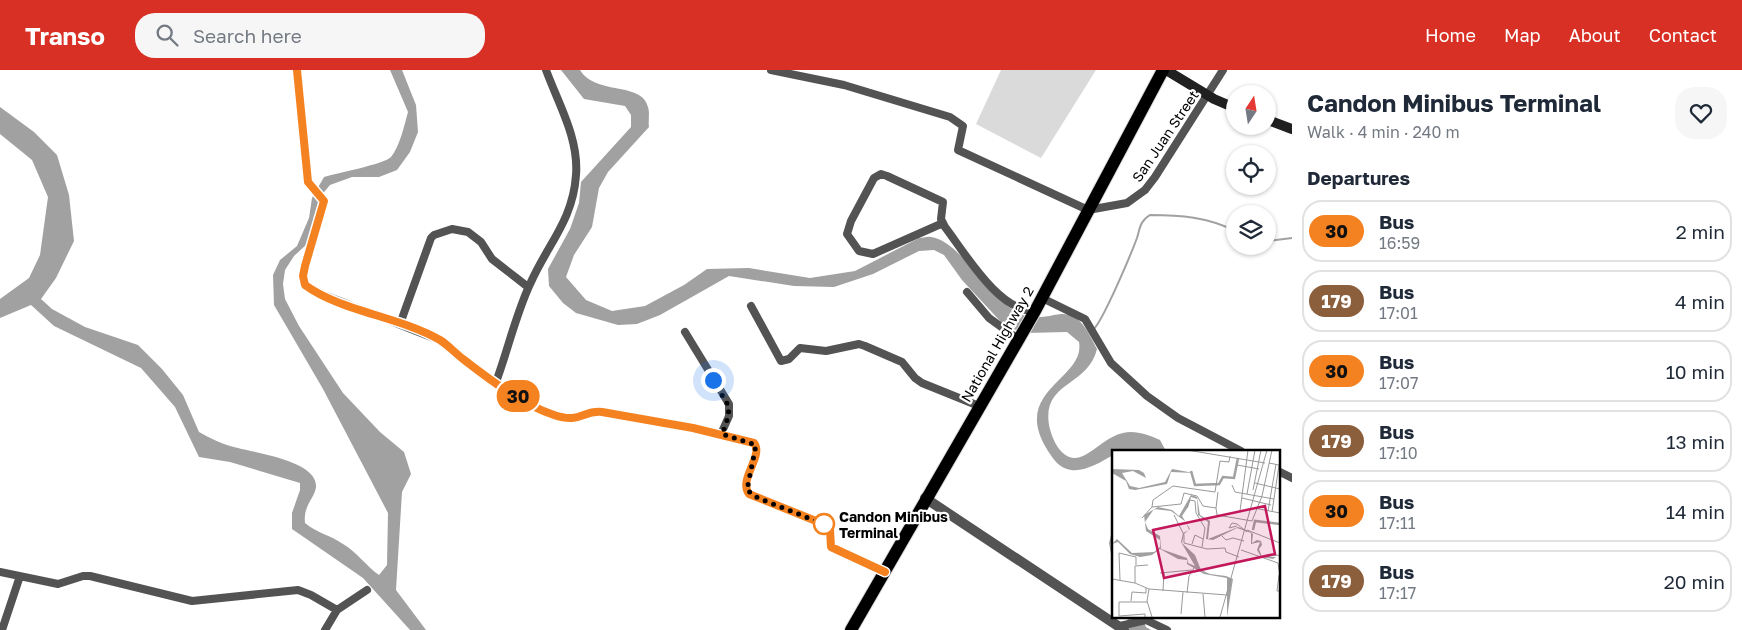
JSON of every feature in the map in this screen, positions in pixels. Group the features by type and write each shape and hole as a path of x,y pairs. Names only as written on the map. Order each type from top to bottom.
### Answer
{"main road":[{"name":"National Highway 2","path":"851,630 925,498 1034,313 1165,70"},
{"path":"1165,70 1226,104"},
{"path":"1276,123 1292,129"}],"street":[{"path":"297,70 307,174 313,189 324,201 324,207 305,266 303,276 305,285 324,295 440,340 496,382 542,411 563,418 578,418 595,411 602,412 722,434 756,445 747,483 749,494 826,525 830,529 831,547 885,572"},
{"path":"496,382 528,288 559,233 572,199 576,174 574,146 570,129 546,70"},
{"path":"772,70 844,85 950,117 963,126 958,150 1088,210"},
{"name":"San Juan Street","path":"1088,210 1127,203 1144,190 1159,171 1223,70"},
{"path":"942,223 872,254 859,251 847,234 851,221 874,178 881,174 943,202 942,223 1001,297 1019,309 1034,313"},
{"path":"400,324 431,238 445,231 460,229 476,237 492,260 528,288"},
{"path":"967,292 988,318 1019,337"},
{"path":"1042,298 1077,314 1090,325 1103,351 1111,362 1147,396 1178,418 1239,450"},
{"path":"751,306 781,361 789,359 800,348 826,351 859,344 902,362 915,378 922,383 979,406"},
{"path":"685,332 729,404 729,416 722,434"},
{"path":"1280,472 1292,478"},
{"path":"925,498 1123,628 1146,620 1167,630"},
{"path":"0,572 58,584 83,576 90,576 192,601 298,590 337,610"},
{"path":"2,630 20,576"},
{"path":"325,630 337,610 367,590"}],"shaded area":[{"path":"390,70 402,70 416,105 418,132 410,152 397,170 379,177 352,177 330,185 320,197 320,211 307,244 294,256 285,270 283,284 285,299 299,326 343,393 380,432 404,452 411,474 402,492 396,590 426,630 410,630 363,578 292,529 292,513 300,490 300,483 230,462 199,457 175,407 141,368 54,326 31,305 0,318 0,299 29,278 40,255 48,197 32,160 0,134 0,107 34,132 57,155 69,195 74,241 56,278 41,299 52,309 85,327 138,345 162,369 183,395 199,432 233,447 284,460 307,471 314,478 316,487 307,507 305,523 348,547 379,575 387,565 388,513 323,389 274,305 273,275 280,260 297,246 309,218 312,198 324,177 380,163 391,157 397,147 408,112"},
{"path":"561,70 580,70 587,78 597,83 637,94 644,99 649,112 649,127 608,172 599,188 592,227 574,255 566,277 586,300 612,311 645,306 684,285 707,269 749,268 810,278 855,271 919,238 931,237 953,248 1008,307 1019,314 1037,317 1068,315 1074,317 1084,326 1097,349 1085,371 1052,400 1049,411 1049,425 1053,437 1064,454 1076,458 1083,456 1112,437 1128,432 1151,436 1160,440 1165,450 1112,450 1112,456 1087,468 1076,470 1067,469 1057,463 1048,451 1038,430 1037,414 1043,400 1072,366 1078,355 1079,342 1067,332 1026,333 1010,328 1001,322 962,280 944,255 934,250 919,251 873,274 834,287 794,286 729,276 660,315 637,324 618,325 576,313 563,303 549,286 548,269 570,229 579,203 581,182 631,127 631,115 625,106 584,99"},
{"path":"1001,70 1096,70 1041,158 976,124"},
{"path":"1112,531 1112,560 1109,543"},
{"path":"1127,618 1143,618 1146,627 1151,630 1129,630"}],"waterway":[{"path":"1093,330 1110,301 1141,225 1147,217 1150,215 1194,218 1226,226"},
{"path":"1276,240 1292,238"}],"bus line":[{"name":"30","path":"297,70 308,182 324,201 322,216 316,228 305,266 303,276 305,285 324,295 433,336 483,374 542,411 572,419 595,411 602,412 715,432 754,443 756,451 747,483 749,494 826,525 830,529 829,545 831,547 885,572"}],"place":[{"name":"Candon Minibus Terminal","path":"824,524"}],"route":[{"path":"713,380 729,404 729,416 722,434 756,445 747,483 749,494 826,525 824,524"}]}
